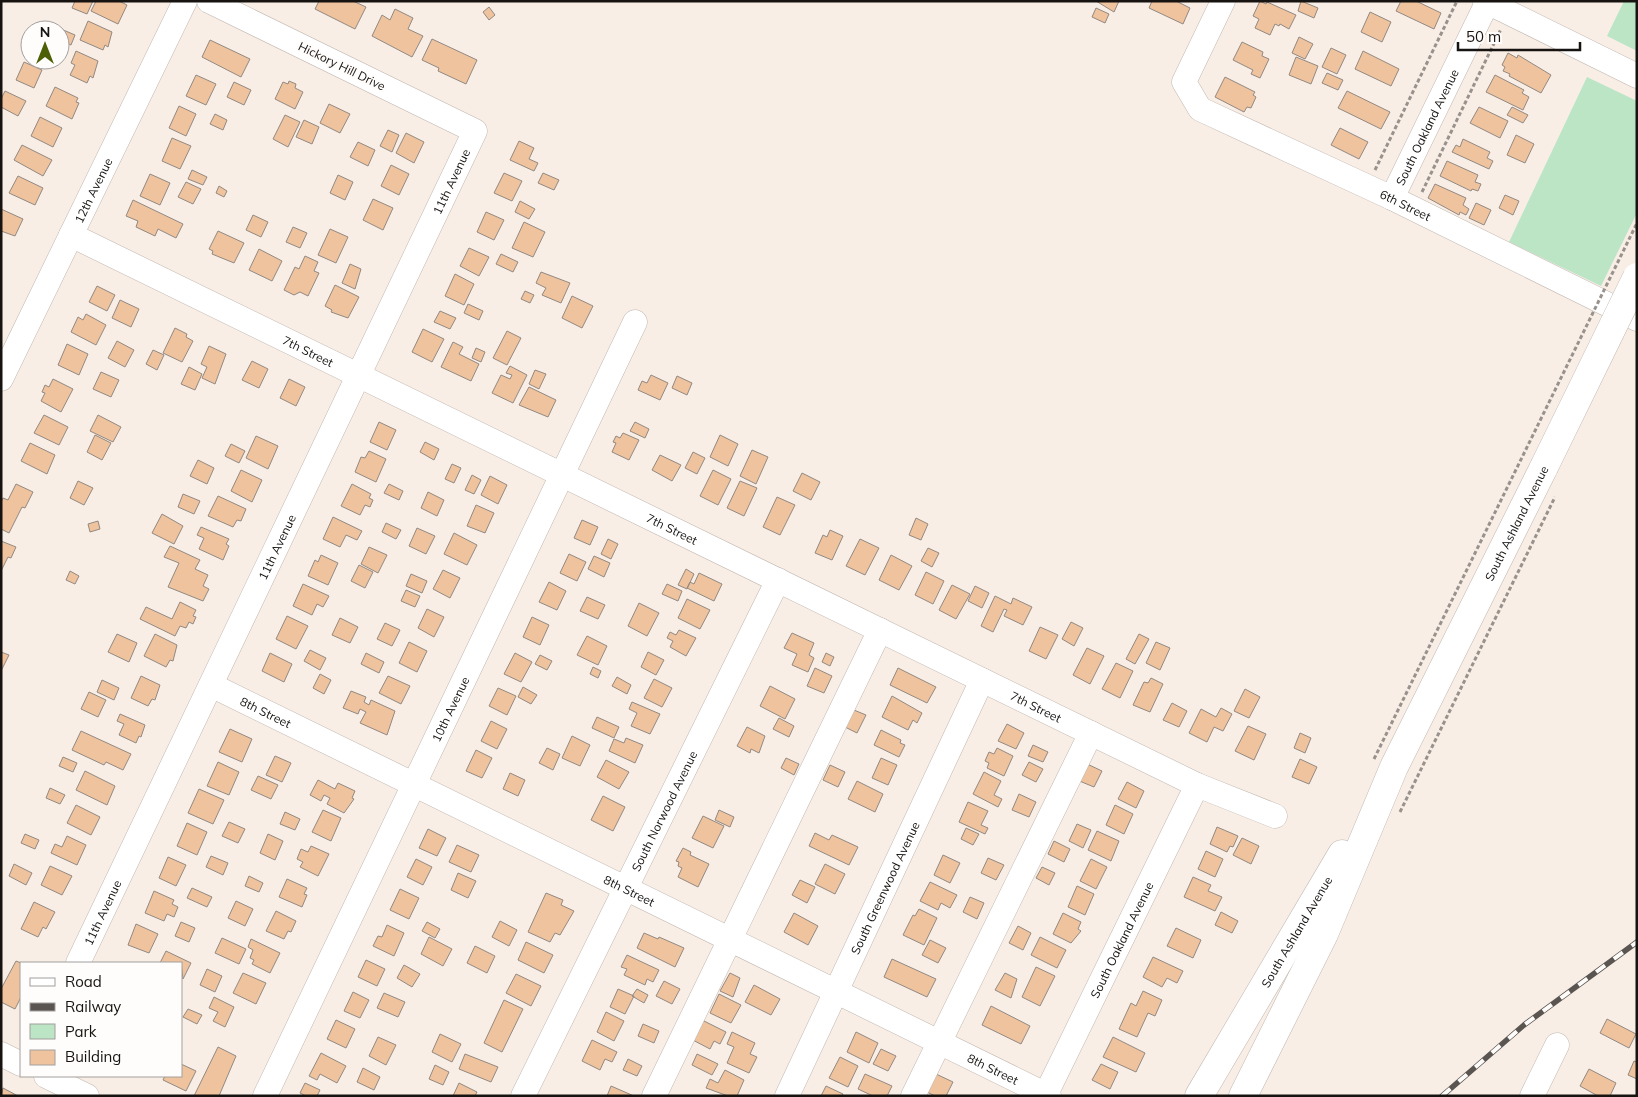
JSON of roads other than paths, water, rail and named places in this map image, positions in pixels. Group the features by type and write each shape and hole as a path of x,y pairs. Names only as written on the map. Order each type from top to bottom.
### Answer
{"main road":[{"name":"South Ashland Avenue","path":"1243,1096 1324,934 1395,768 1637,278"},
{"name":"South Ashland Avenue","path":"1198,1096 1395,768"}],"street":[{"name":"12th Avenue","path":"1,379 185,1"},
{"name":"Hickory Hill Drive","path":"209,1 476,130"},
{"name":"6th Street","path":"1223,1 1184,82 1200,109 1392,198 1637,319"},
{"path":"1487,2 1637,76"},
{"name":"South Oakland Avenue","path":"1392,198 1487,2"},
{"name":"11th Avenue","path":"78,962 476,130"},
{"name":"7th Street","path":"71,235 1197,785 1276,816"},
{"name":"10th Avenue","path":"264,1096 634,322"},
{"name":"South Norwood Avenue","path":"523,1096 624,888 778,580"},
{"path":"654,1096 880,630"},
{"name":"South Greenwood Avenue","path":"787,1096 834,991 982,680"},
{"name":"8th Street","path":"211,685 1047,1095"},
{"path":"913,1096 1091,733"},
{"name":"South Oakland Avenue","path":"1047,1095 1197,785"},
{"path":"1532,1096 1557,1045"},
{"path":"1,1054 20,1064"},
{"path":"58,1086 87,1096"}],"railway":[{"path":"1442,1096 1524,1025 1637,942"}]}
